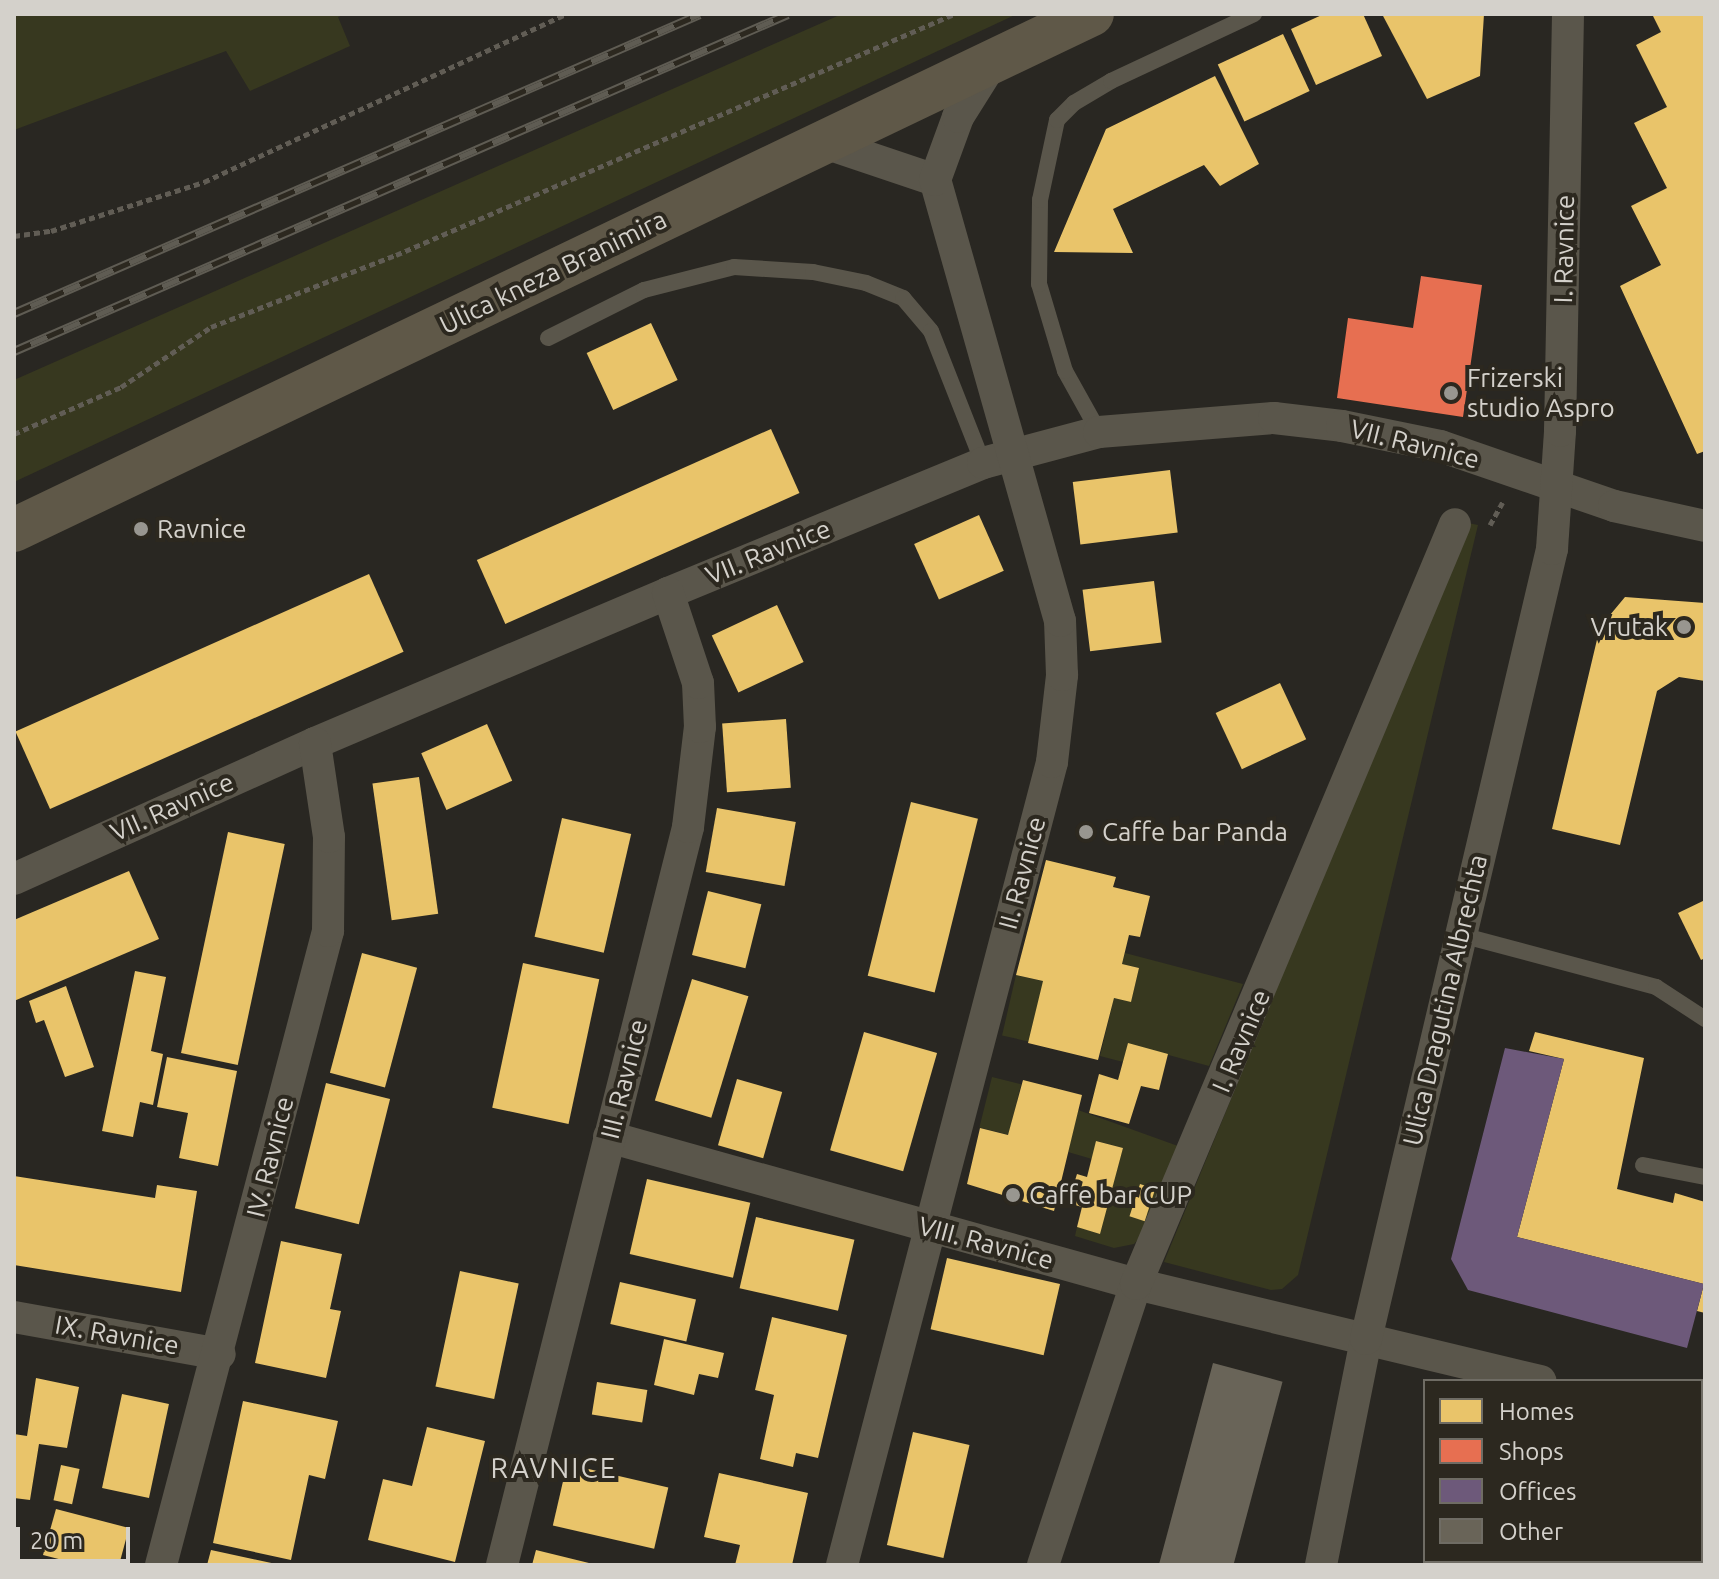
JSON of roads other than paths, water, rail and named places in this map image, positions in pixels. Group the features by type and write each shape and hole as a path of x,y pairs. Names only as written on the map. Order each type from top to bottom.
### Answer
{"main road":[{"name":"Ulica kneza Branimira","path":"14,530 1092,14"}],"street":[{"name":"I. Ravnice","path":"1559,485 1568,14"},
{"path":"825,143 935,180 958,117 993,62"},
{"name":"II. Ravnice","path":"842,1565 1052,762 1061,689 1060,621 998,458 935,180"},
{"name":"VII. Ravnice","path":"14,879 315,743 668,593 998,458 1099,432 1274,418 1342,426 1440,446 1614,506 1705,526"},
{"name":"Ulica Dragutina Albrechta","path":"1321,1565 1366,1339 1552,549 1559,485"},
{"name":"I. Ravnice","path":"1043,1565 1136,1284 1455,524"},
{"name":"III. Ravnice","path":"502,1565 688,827 700,727 698,683 668,593"},
{"name":"IV. Ravnice","path":"161,1565 220,1354 328,931 329,837 315,743"},
{"name":"VIII. Ravnice","path":"609,1137 1136,1284 1366,1339"},
{"name":"IX. Ravnice","path":"14,1317 220,1354"},
{"path":"1366,1339 1533,1379"}],"lane":[{"path":"1099,432 1065,371 1039,284 1040,200 1057,120 1074,103 1111,81 1254,14"},
{"path":"548,338 644,290 734,267 813,272 866,283 903,298 931,331 998,458"},
{"path":"1461,935 1656,987 1705,1019"},
{"path":"1643,1165 1705,1177"}],"railway":[{"path":"14,313 700,14"},
{"path":"14,351 788,14"}],"place":[{"name":"Frizerski studio Aspro","path":"1451,393"},
{"name":"Ravnice","path":"141,529"},
{"name":"Vrutak","path":"1684,627"},
{"name":"Caffe bar Panda","path":"1086,832"},
{"name":"Caffe bar CUP","path":"1013,1195"}],"district":[{"name":"RAVNICE","path":"554,1468"}]}
